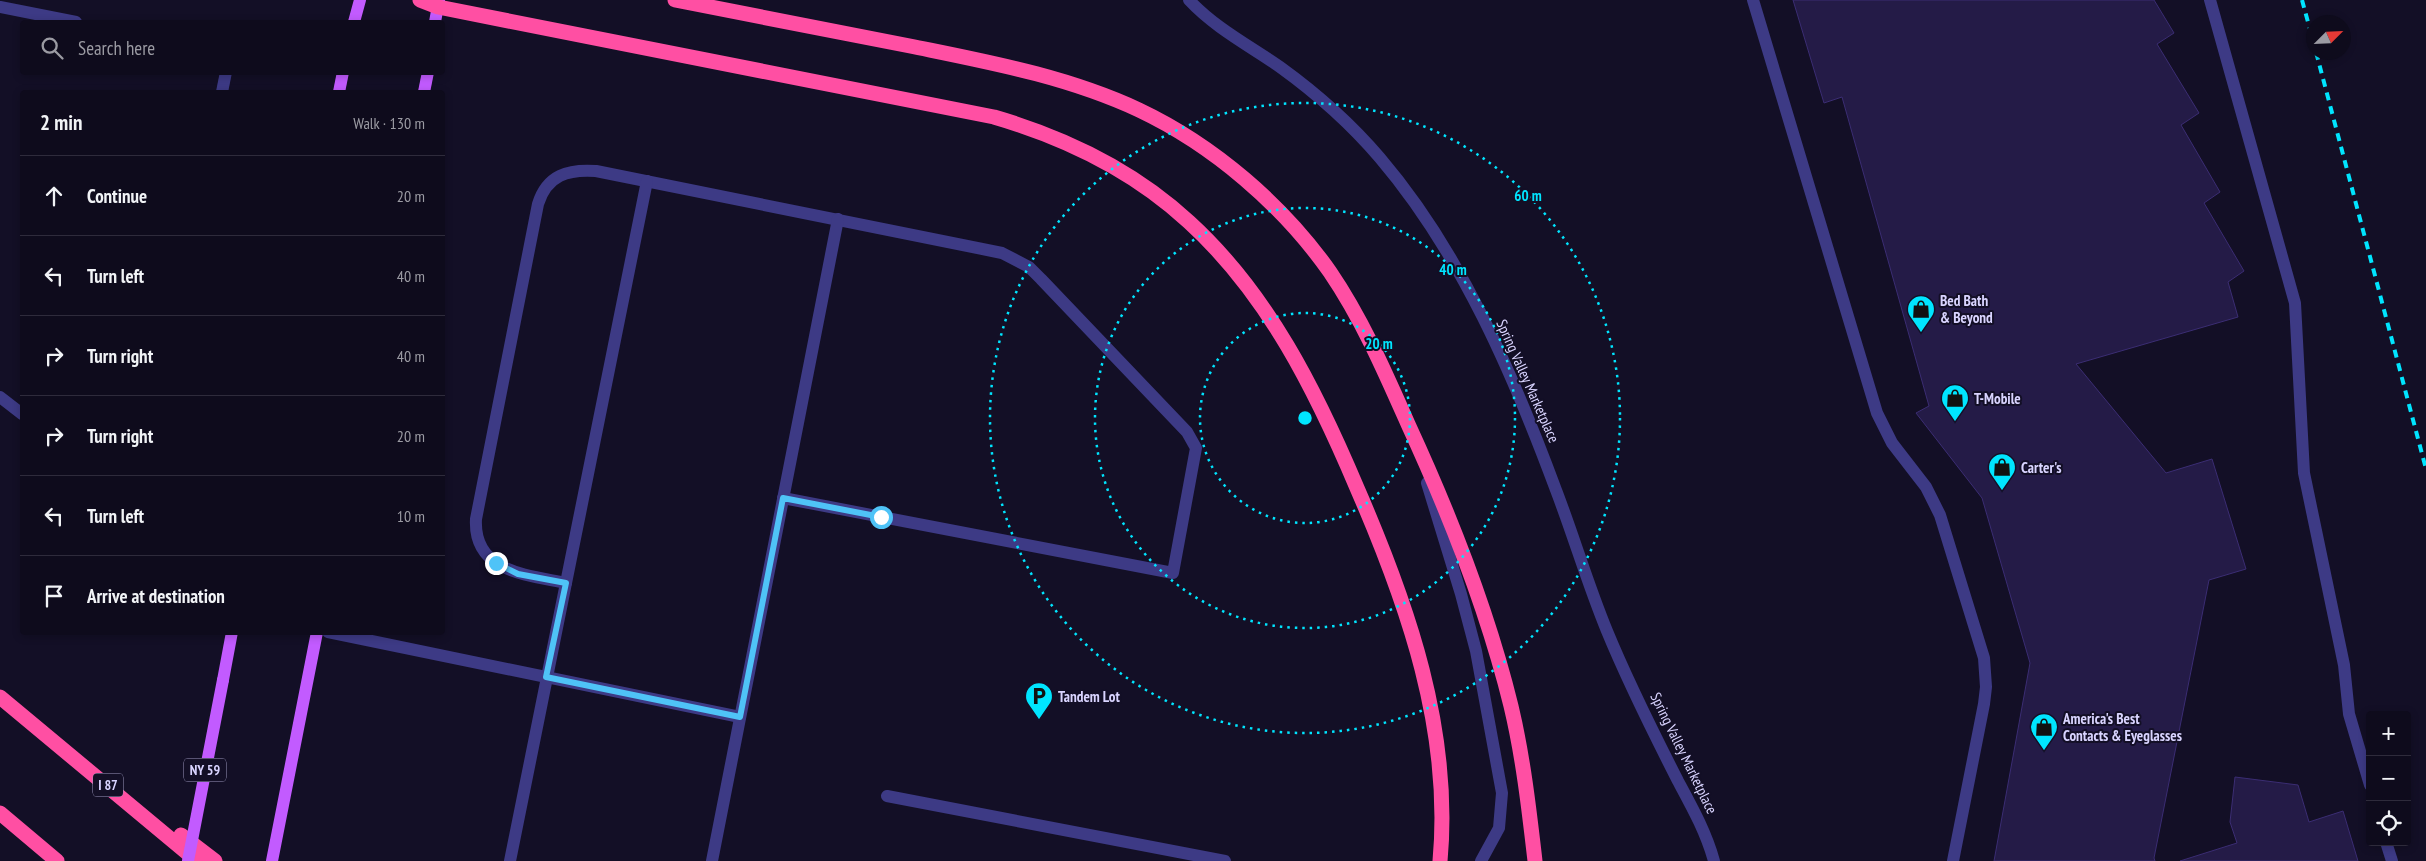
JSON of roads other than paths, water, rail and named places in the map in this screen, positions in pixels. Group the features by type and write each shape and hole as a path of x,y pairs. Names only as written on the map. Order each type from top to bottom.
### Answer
{"highway":[{"path":"420,0 994,117 1028,127 1087,152 1142,185 1183,217 1233,268 1291,351 1330,427 1375,531 1412,636 1430,701 1442,792 1440,861"},
{"path":"675,0 1020,69 1082,86 1141,111 1198,144 1247,182 1293,227 1329,271 1357,318 1402,411 1454,529 1496,652 1514,719 1535,861"},
{"name":"I 87","path":"0,697 197,861"},
{"path":"17,711 215,861"},
{"path":"0,813 57,861"}],"main road":[{"path":"355,20 360,0"},
{"path":"436,20 438,3"},
{"path":"339,90 342,75"},
{"path":"424,90 427,75"},
{"name":"NY 59","path":"188,861 231,635"},
{"path":"272,861 316,635"}],"lane":[{"name":"Spring Valley Marketplace","path":"1189,0 1214,23 1284,70 1351,127 1396,178 1441,241 1499,352 1520,398 1556,490 1607,631 1649,722 1695,811 1714,861"},
{"path":"1752,0 1877,413 1892,442 1926,487 1940,515 1984,658 1986,688 1984,704 1953,861"},
{"path":"2210,0 2295,303 2304,473 2344,665 2349,714 2366,771"},
{"path":"0,7 66,20"},
{"path":"222,90 225,75"},
{"path":"566,583 507,570 487,554 475,532 538,204 542,192 552,181 565,173 580,170 596,171 985,248 1002,253 1029,267 1187,432 1196,448 1173,573 783,498"},
{"path":"510,861 648,181"},
{"path":"712,861 838,219"},
{"path":"0,397 20,412"},
{"path":"1402,411 1442,528 1462,594 1491,724 1502,793 1502,810 1499,828 1481,861"},
{"path":"343,635 740,717"},
{"path":"887,796 1225,861"},
{"path":"2387,846 2392,861"}],"railway":[{"path":"2302,0 2306,15"},
{"path":"2318,60 2426,469"}],"place":[{"name":"Bed Bath & Beyond","path":"1921,333"},
{"name":"T-Mobile","path":"1955,422"},
{"name":"Carter's","path":"2002,491"},
{"name":"Tandem Lot","path":"1039,720"},
{"name":"America's Best Contacts & Eyeglasses","path":"2044,751"}]}
